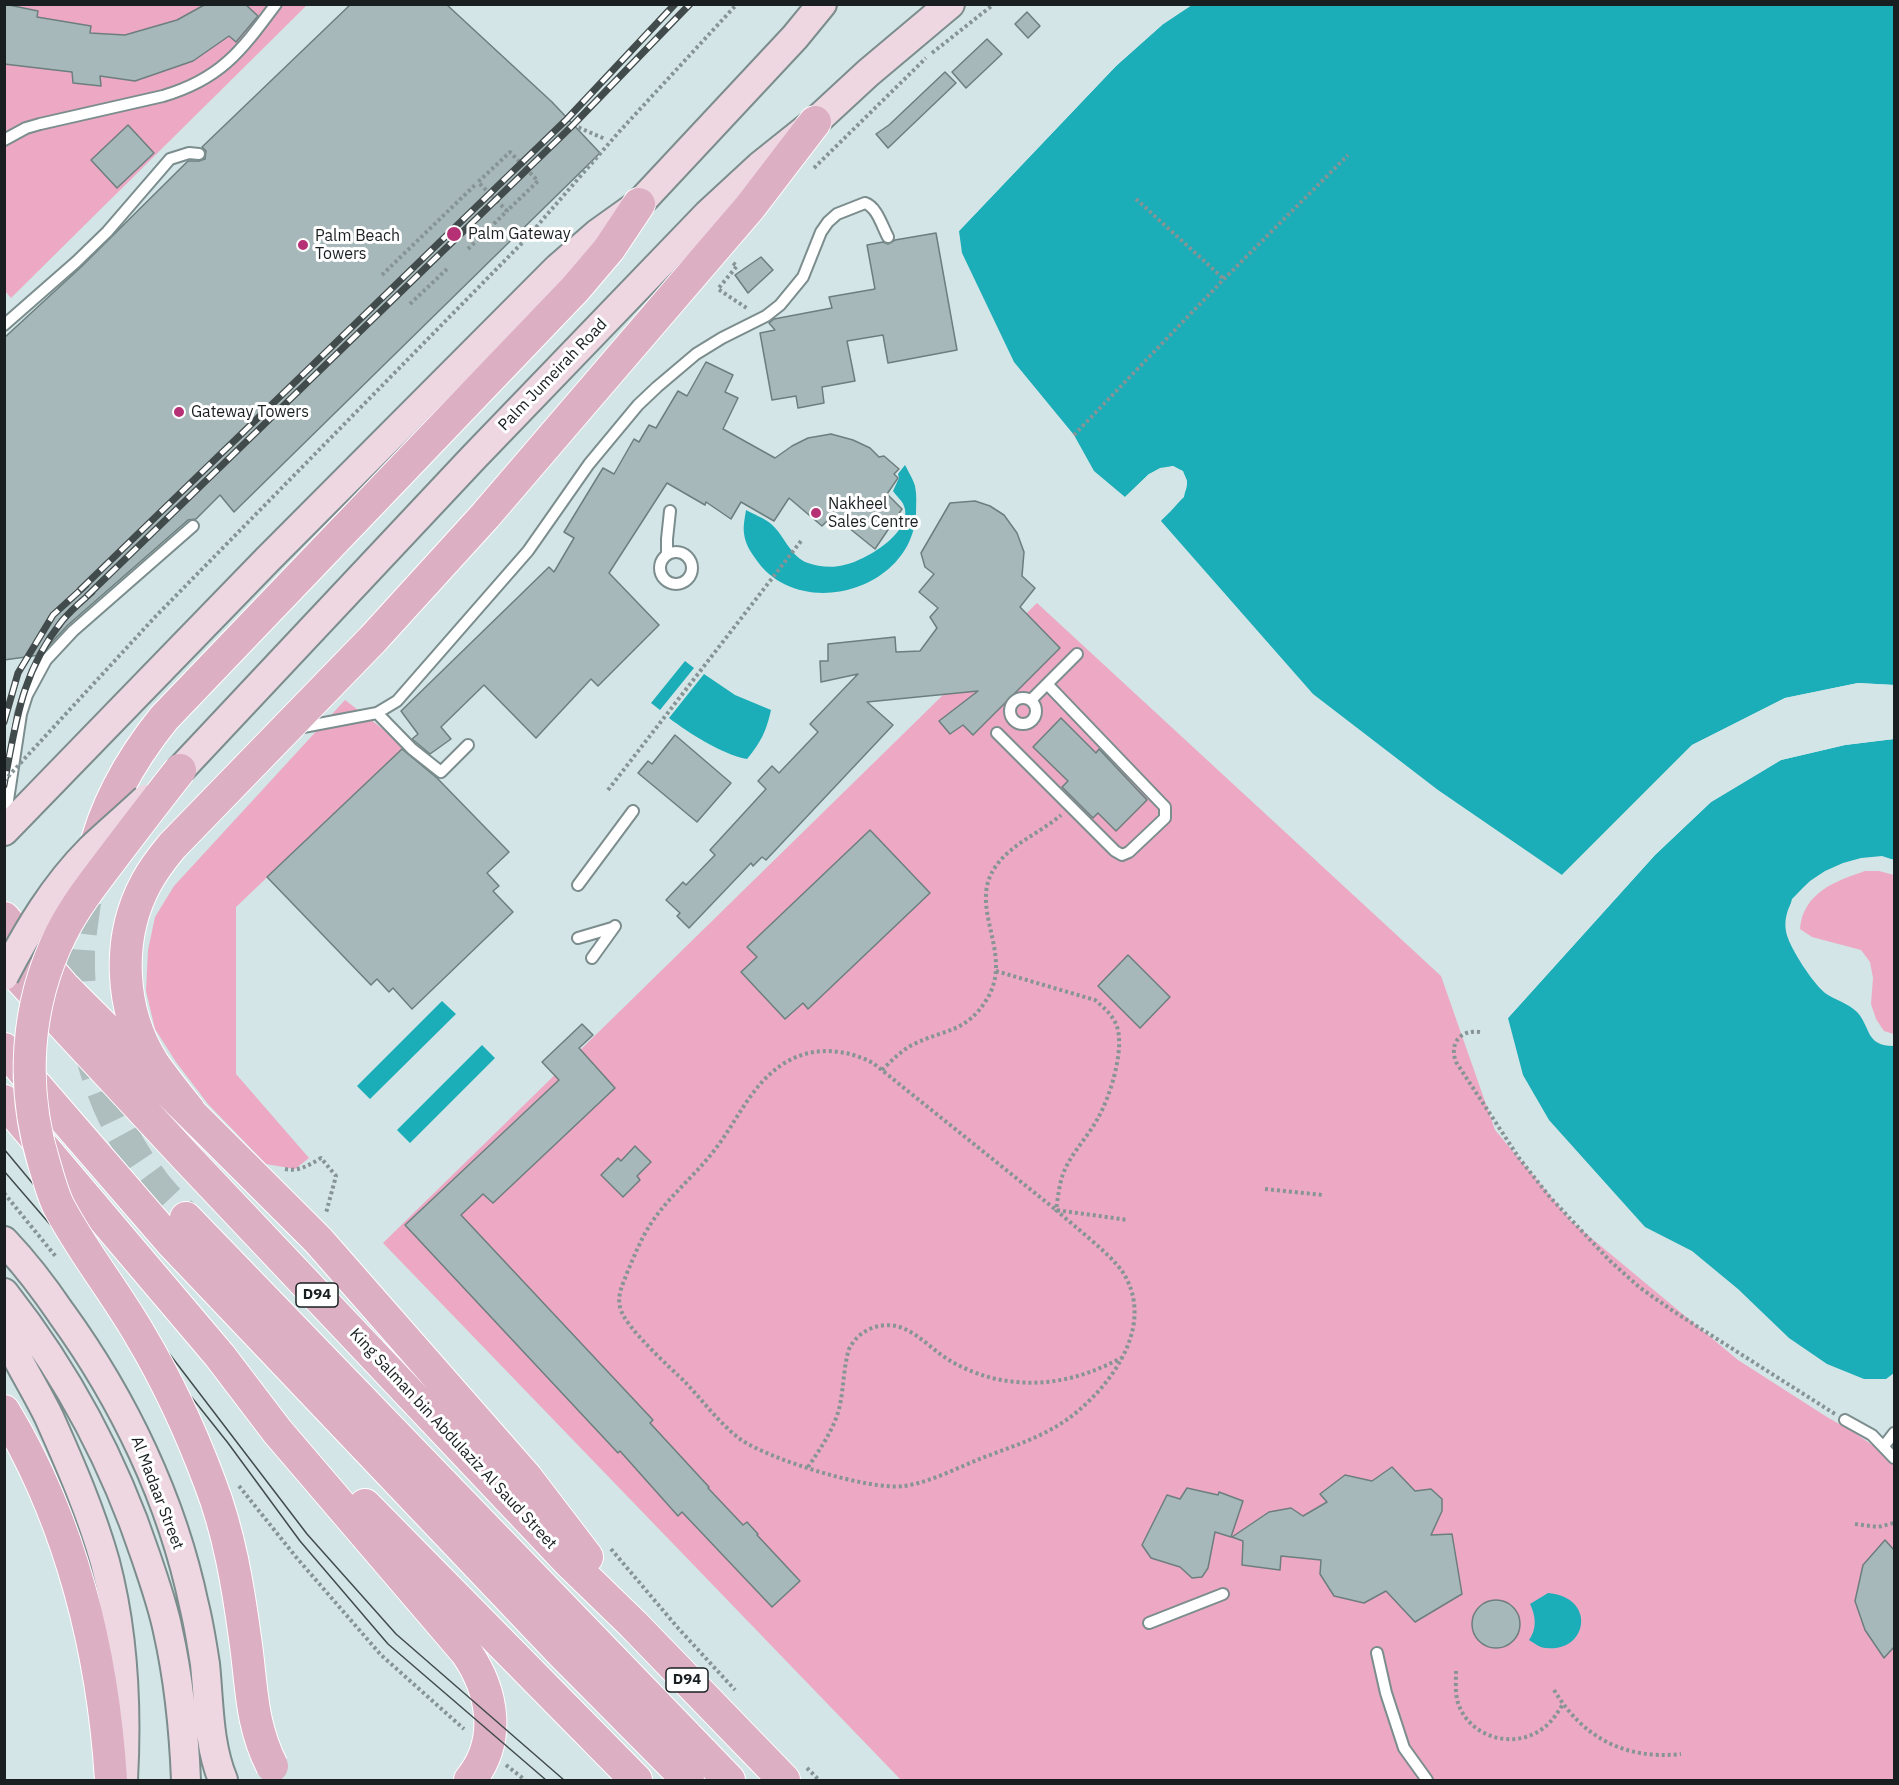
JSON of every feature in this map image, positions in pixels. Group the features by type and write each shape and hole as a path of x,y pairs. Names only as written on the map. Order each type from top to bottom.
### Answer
{"main road":[{"path":"85,902 96,844 109,808 130,765 164,718 574,289 609,249 639,204 795,37 822,4"},
{"name":"Palm Jumeirah Road","path":"4,976 42,909 90,850 180,770 482,449 708,214 760,166 950,4"},
{"path":"189,1110 153,1063 134,1020 128,998 125,974 129,928 145,884 157,864 373,639 485,516 727,234 814,122"},
{"path":"4,831 268,559 558,268 597,234 639,204"},
{"path":"180,770 77,906 60,936 37,1001 31,1035 30,1104 36,1138 56,1201 160,1371 187,1425 212,1486 237,1588 255,1723 262,1747 277,1773"},
{"path":"4,918 64,987 318,1240 526,1477 582,1549 633,1624"},
{"name":"King Salman bin Abdulaziz Al Saud Street","path":"4,961 195,1167 569,1562 793,1772"},
{"path":"4,1049 172,1243 560,1651 688,1780"},
{"path":"4,1101 220,1356 277,1431 466,1652 477,1668 489,1704 491,1723 484,1760 470,1780"},
{"path":"4,1114 47,1152"},
{"path":"186,1218 729,1780"},
{"name":"Al Madaar Street","path":"4,1241 45,1290 79,1337 110,1387 137,1439 160,1493 179,1548 194,1605 204,1662 213,1746 223,1780"},
{"name":"Al Madaar Street","path":"4,1293 56,1365 85,1414 112,1468 135,1523 168,1629 178,1686 186,1780"},
{"path":"4,1331 63,1448 86,1504 105,1562 118,1622 124,1682 123,1780"},
{"path":"220,1356 636,1780"},
{"path":"4,1411 45,1492 68,1550 86,1609 101,1680 108,1731 111,1780"}],"lane":[{"path":"4,140 33,126 182,90 200,81 233,58 247,44 276,4"},
{"path":"4,325 99,239 170,159 189,153 199,154"},
{"path":"283,731 377,713 397,701 511,572 599,450 638,405 696,354 762,318 793,292 811,260 821,232 837,214 865,203 868,204 873,208 888,237"},
{"path":"668,554 670,511"},
{"path":"4,821 21,714 27,695 46,660 73,631 193,526"},
{"path":"1031,700 1077,654"},
{"path":"997,733 1115,851 1122,855 1129,852 1165,818 1166,814 1162,804 1047,684"},
{"path":"377,713 412,749 441,772 468,745"},
{"path":"578,885 633,810"},
{"path":"578,938 615,926 592,958"},
{"path":"1845,1420 1859,1427 1884,1446 1894,1458"},
{"path":"1884,1446 1894,1433"},
{"path":"1149,1623 1222,1594"},
{"path":"1377,1653 1386,1693 1404,1748 1427,1780"}],"path":[{"path":"4,781 155,617 524,241 618,133 736,4"},
{"path":"809,173 927,57 994,4"},
{"path":"573,125 605,140"},
{"path":"468,249 507,212 478,182 510,152 538,181 509,209"},
{"path":"1074,435 1224,279 1348,155"},
{"path":"382,276 476,184"},
{"path":"1136,199 1224,279"},
{"path":"410,304 447,269"},
{"path":"718,289 762,318"},
{"path":"608,790 801,541"},
{"path":"882,1070 913,1045 951,1032 973,1017 989,996 996,971 996,951 986,906 988,880 994,868 1009,851 1039,833 1071,807"},
{"path":"996,971 1095,1000 1108,1011 1117,1026 1120,1042 1111,1089 1100,1116 1063,1173 1056,1210"},
{"path":"1480,1032 1472,1031 1457,1039 1453,1046 1456,1062 1519,1158 1581,1232 1639,1287 1845,1420"},
{"path":"827,1050 853,1054 882,1070 1056,1210 1112,1260 1132,1291 1135,1316 1133,1331 1122,1358 1098,1392 1083,1407 1041,1437 925,1481 900,1487 866,1485 768,1455 751,1446 715,1417 689,1387 660,1360 624,1316 620,1307 621,1287 651,1223 714,1151 763,1079 790,1059 814,1052 827,1050"},
{"path":"282,1169 291,1171 303,1168 321,1158 336,1176 326,1208 326,1219"},
{"path":"1265,1189 1323,1195"},
{"path":"4,1193 58,1260"},
{"path":"1056,1210 1128,1220"},
{"path":"808,1467 834,1424 852,1342 869,1329 889,1325 900,1327 925,1340 948,1359 968,1370 1012,1382 1035,1383 1080,1377 1122,1358"},
{"path":"236,1483 296,1557 381,1655 525,1780"},
{"path":"1855,1524 1878,1527 1894,1523"},
{"path":"603,1540 678,1628 741,1696"},
{"path":"1456,1671 1457,1701 1464,1716 1481,1732 1492,1737 1515,1740 1537,1733 1554,1717 1563,1704"},
{"path":"1554,1689 1563,1704 1586,1729 1615,1746 1648,1755 1681,1754"},
{"path":"793,1772 819,1780"}],"shaded area":[{"path":"5,5 307,5 11,298 5,291"},
{"path":"1037,603 1441,976 1495,1130 1572,1222 1738,1360 1894,1460 1894,1780 901,1780 383,1243"},
{"path":"345,700 405,746 236,907 236,1074 309,1158 295,1169 266,1164 208,1104 176,1062 155,1029 146,991 148,950 155,917 174,886"},
{"path":"1865,871 1879,871 1894,875 1894,1034 1884,1031 1876,1019 1871,1004 1873,978 1870,962 1861,950 1812,937 1800,929 1802,917 1814,897 1832,884"}],"water":[{"path":"1192,5 1894,5 1894,685 1858,683 1785,698 1692,745 1562,875 1438,790 1313,694 1161,521 1184,494 1187,486 1182,472 1173,466 1149,474 1125,497 1094,471 1074,435 1014,362 962,253 959,231 1116,66 1162,25"},
{"path":"905,465 916,493 916,513 910,540 896,562 875,579 850,589 824,593 798,589 774,578 750,550 744,533 746,510 770,523 796,556 808,563 836,567 864,558 886,544 902,526 905,516 904,506 893,491 899,478 898,474"},
{"path":"685,661 694,668 660,710 651,703"},
{"path":"704,674 735,695 771,710 762,736 747,759 716,748 669,718"},
{"path":"1894,739 1894,860 1877,858 1859,860 1821,875 1805,887 1793,901 1786,917 1789,941 1815,982 1825,993 1857,1012 1873,1039 1878,1043 1894,1046 1894,1373 1886,1379 1864,1379 1827,1364 1789,1338 1738,1289 1692,1251 1645,1227 1549,1120 1523,1075 1508,1018 1655,855 1711,802 1781,760 1845,745"},
{"path":"442,1001 456,1014 370,1099 357,1086"},
{"path":"482,1045 495,1058 410,1143 397,1130"},
{"path":"1548,1593 1564,1597 1574,1604 1580,1613 1581,1624 1578,1634 1571,1642 1560,1647 1544,1648 1529,1640 1535,1622 1530,1604"}],"pier":[{"path":"1159,24 1162,25 1116,66 959,231 958,227 1114,64"},
{"path":"1173,466 1183,471 1187,481 1184,497 1158,522 1181,496 1184,481 1180,473 1173,469 1161,470 1151,476 1127,499 1123,499 1149,474 1160,468"},
{"path":"1858,683 1894,685 1894,688 1859,686 1786,701 1694,747 1564,877 1560,877 1692,745 1785,698"},
{"path":"1894,736 1894,739 1845,745 1781,760 1711,802 1655,855 1508,1018 1505,1018 1653,853 1709,799 1780,757 1845,742"},
{"path":"1882,856 1894,860 1894,863 1882,859 1861,861 1827,873 1812,883 1795,900 1789,922 1792,939 1787,936 1786,921 1792,899 1810,881 1843,863"}],"building":[{"path":"4,4 38,11 37,17 91,26 90,33 125,35 177,20 206,4 245,4 258,16 236,42 229,36 193,61 135,81 100,76 101,86 73,83 72,72 4,64"},
{"name":"Palm Beach Towers","path":"351,4 446,4 552,102 600,153 234,512 220,495 196,519 188,520 68,625 40,655 4,660 4,338 81,267 188,161 205,159 206,151 202,147"},
{"path":"1027,12 1040,26 1028,38 1015,24"},
{"path":"987,39 1002,54 966,88 952,72"},
{"path":"945,72 956,83 888,148 876,134 889,125"},
{"path":"128,125 154,153 117,188 91,160"},
{"path":"936,233 957,350 888,363 883,335 847,341 855,381 822,387 824,403 798,408 796,396 772,400 760,333 775,330 769,323 774,319 832,308 829,297 875,289 867,245 883,242 888,244 895,240"},
{"path":"761,257 773,270 748,293 735,275"},
{"path":"706,362 733,375 725,392 738,398 723,429 775,458 808,438 831,434 870,448 879,457 884,456 899,469 894,474 898,478 887,494 902,509 875,549 833,515 822,526 789,498 774,521 741,502 731,519 706,502 705,505 667,483 609,573 659,625 598,686 591,679 536,738 484,685 441,727 451,739 430,754 412,739 418,734 401,711 549,567 554,572 574,538 564,532 603,468 614,474 634,439 639,442 649,425 656,428 678,391 687,396"},
{"path":"975,501 990,506 1004,515 1017,533 1024,552 1022,576 1035,588 1020,607 1060,648 973,735 963,725 950,734 939,721 978,691 867,702 893,725 766,860 762,857 753,866 751,863 689,928 677,916 680,913 666,900 683,882 686,885 715,855 710,850 766,789 758,781 772,766 779,773 818,732 810,724 858,674 821,682 820,661 828,661 828,644 895,637 896,652 920,651 937,628 930,617 938,608 919,592 934,574 925,567 921,553 950,503"},
{"path":"1061,718 1096,753 1099,749 1147,800 1116,831 1098,813 1093,818 1062,787 1068,781 1033,747"},
{"path":"675,735 731,783 697,822 638,773 648,761 652,764"},
{"path":"402,749 437,778 509,852 487,873 499,886 493,891 513,912 412,1009 393,988 389,992 377,979 371,985 267,877"},
{"path":"870,830 930,893 808,1009 803,1003 785,1019 741,972 757,957 747,947"},
{"path":"1128,955 1170,997 1140,1028 1098,986"},
{"path":"582,1024 593,1035 579,1048 615,1088 493,1203 483,1194 461,1215 653,1420 650,1423 708,1488 743,1525 747,1522 800,1581 772,1607 682,1512 678,1516 620,1451 618,1453 405,1225 559,1080 542,1062"},
{"path":"635,1146 651,1162 637,1176 640,1180 623,1197 601,1175 618,1158 621,1161"},
{"path":"1392,1467 1415,1491 1431,1489 1442,1499 1442,1511 1431,1535 1452,1534 1462,1594 1415,1622 1386,1591 1364,1603 1334,1596 1320,1574 1321,1560 1281,1556 1280,1570 1242,1565 1243,1541 1232,1537 1269,1512 1291,1508 1303,1516 1327,1502 1320,1494 1345,1475 1372,1481"},
{"path":"1187,1488 1218,1495 1219,1492 1243,1501 1231,1537 1215,1532 1208,1568 1202,1577 1192,1578 1180,1567 1151,1558 1142,1545 1167,1495 1180,1499"},
{"path":"1885,1540 1894,1550 1894,1647 1884,1658 1865,1630 1855,1601 1863,1565"},
{"path":"1491,1600 1501,1600 1516,1610 1520,1624 1516,1638 1510,1644 1501,1648 1491,1648 1476,1638 1472,1629 1472,1619 1482,1604"}],"tunnel":[{"path":"85,902 79,952 80,983 88,1043 96,1072 107,1101 135,1155 164,1195 186,1218"}],"tram line":[{"path":"4,1149 113,1280 307,1534 396,1634 564,1780"},
{"path":"4,1171 104,1287 228,1443 300,1541 388,1644 546,1780"}],"railway":[{"path":"80,590 567,119 675,4"},
{"path":"87,596 573,125 690,4"},
{"path":"4,722 18,673 53,615 86,585"},
{"path":"4,785 22,699 37,660 62,621 92,592"}],"place":[{"name":"Palm Gateway","path":"454,234"},
{"name":"Palm Beach Towers","path":"303,245"},
{"name":"Gateway Towers","path":"179,412"},
{"name":"Nakheel Sales Centre","path":"816,513"}]}
